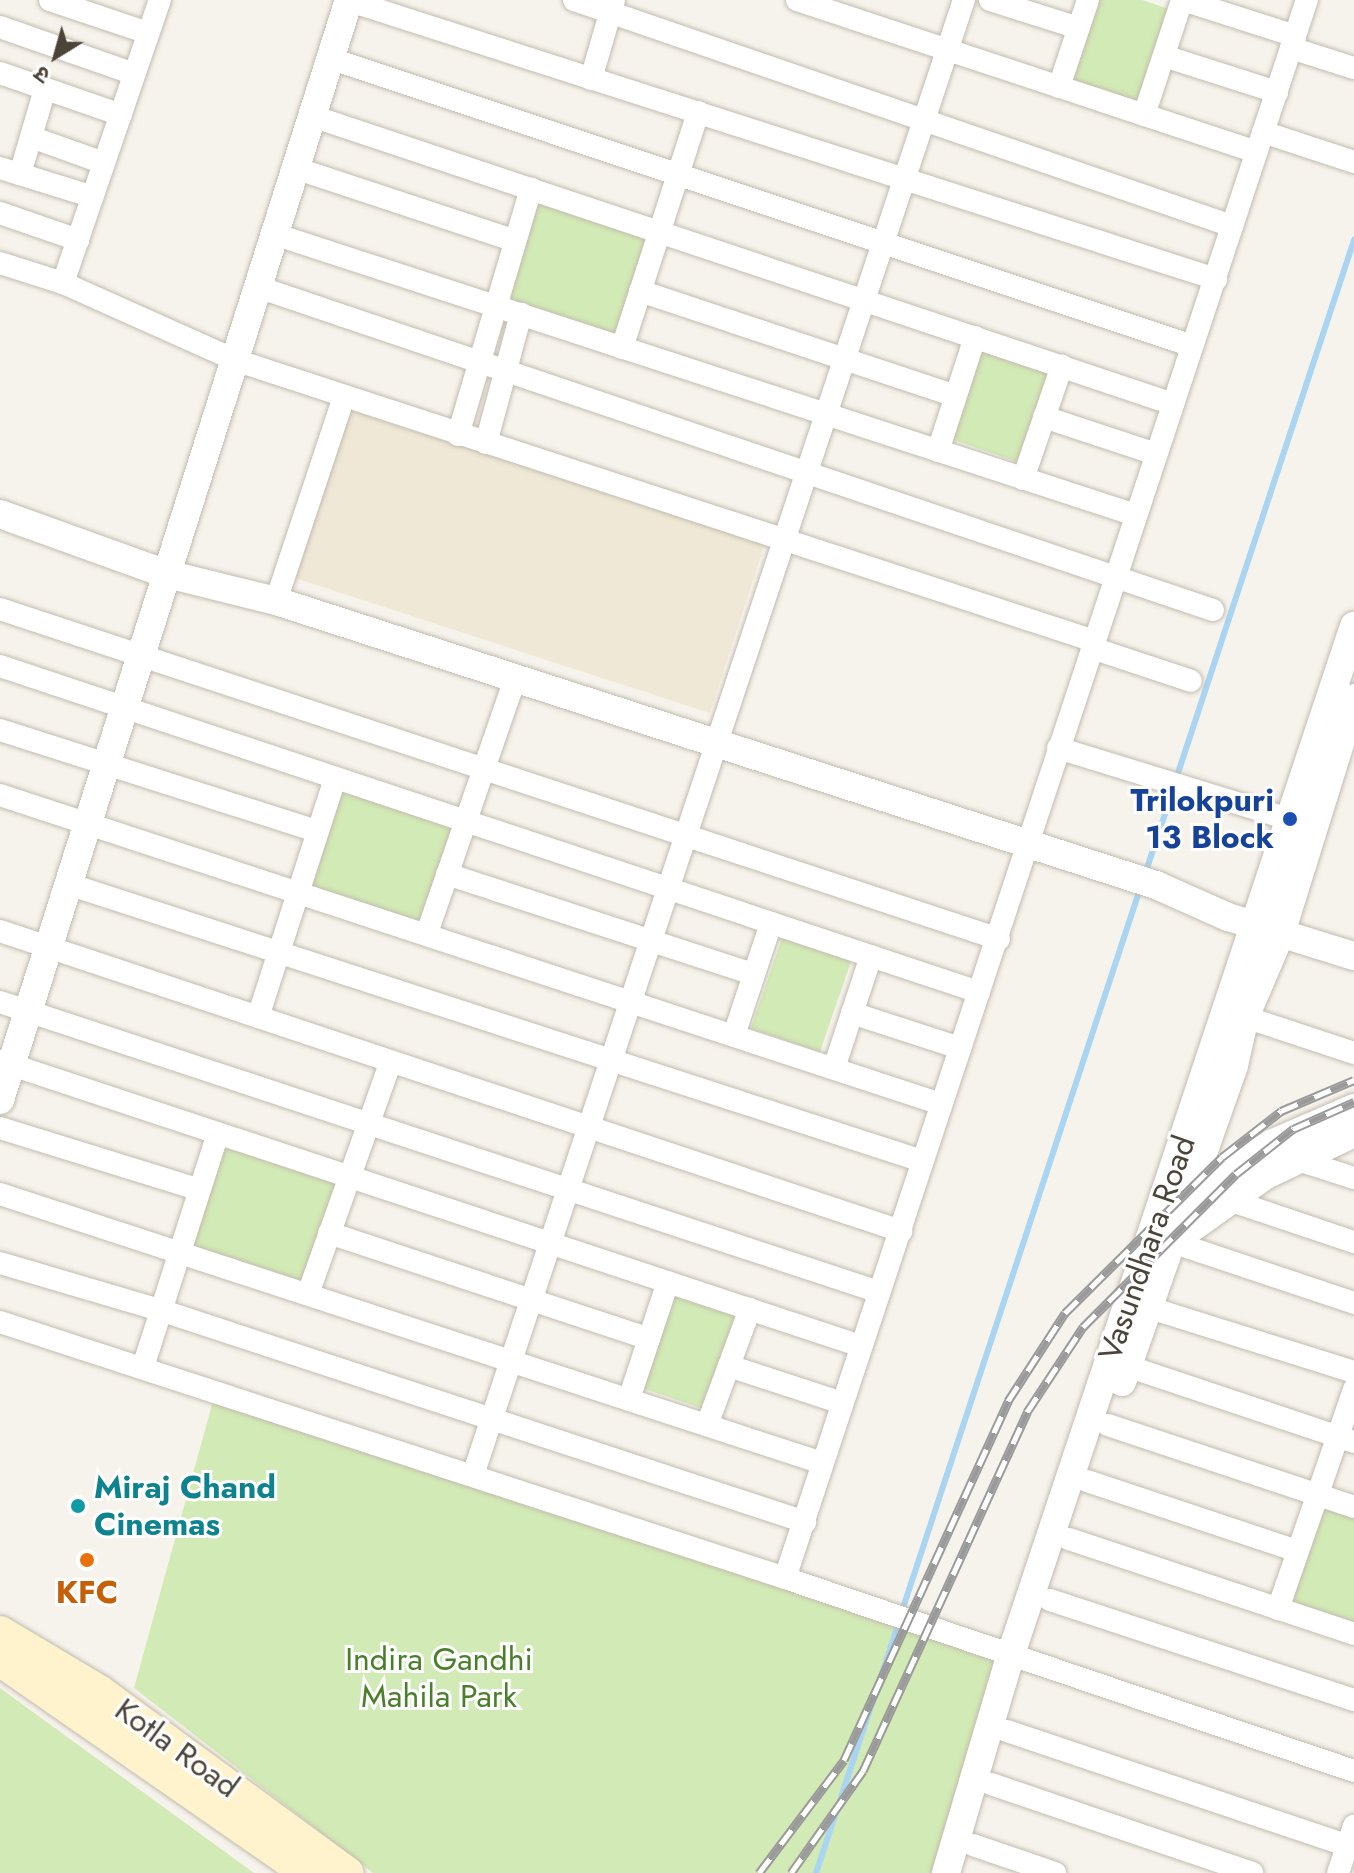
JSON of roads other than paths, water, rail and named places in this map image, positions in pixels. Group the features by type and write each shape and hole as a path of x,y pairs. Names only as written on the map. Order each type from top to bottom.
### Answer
{"main road":[{"name":"Kotla Road","path":"0,1632 99,1691 348,1873"},
{"name":"Kotla Road","path":"0,1660 306,1873"}],"street":[{"path":"50,0 148,33"},
{"path":"63,283 160,0"},
{"path":"0,1100 6,1062 28,1012 144,656 348,0 905,176 1216,279"},
{"path":"574,0 612,6 1232,226"},
{"path":"797,0 1144,115 1354,162"},
{"path":"473,1475 651,941 689,837 717,744 964,0"},
{"path":"990,0 1079,28"},
{"path":"1059,87 1088,0"},
{"path":"1144,115 1183,0 1354,68"},
{"path":"785,1578 941,1104 999,939 1058,748 1307,0"},
{"path":"591,79 612,6"},
{"path":"0,27 134,74"},
{"path":"1164,56 1277,92"},
{"path":"329,58 1192,346"},
{"path":"0,73 121,115"},
{"path":"45,89 31,137 10,171 93,197"},
{"path":"622,348 698,112"},
{"path":"312,116 1173,404"},
{"path":"31,137 104,163"},
{"path":"295,168 513,240"},
{"path":"458,435 513,240 531,189"},
{"path":"0,213 78,240"},
{"path":"274,234 1136,515"},
{"path":"0,263 63,283 235,360 785,540 1093,644 1191,681"},
{"path":"258,287 1213,610"},
{"path":"640,291 955,396"},
{"path":"486,443 521,314"},
{"path":"938,451 975,337"},
{"path":"1023,479 1062,366"},
{"path":"276,601 344,397"},
{"path":"1044,417 1156,454"},
{"path":"0,514 167,574 276,601 1156,885 1253,925 1354,956"},
{"path":"0,609 999,939"},
{"name":"Vasundhara Road","path":"946,1873 1018,1660 1198,1199 1245,1017 1281,933 1301,823 1354,626"},
{"path":"0,666 979,992"},
{"path":"427,933 487,770 515,679"},
{"name":"Vasundhara Road","path":"964,1873 1007,1731 1018,1660 1050,1600 1087,1481 1172,1242 1198,1199 1253,925 1352,710"},
{"path":"0,730 106,767 317,831"},
{"path":"1058,748 1189,791 1301,823"},
{"path":"258,1017 335,778"},
{"path":"0,795 297,890 941,1104"},
{"path":"447,874 753,974"},
{"path":"68,884 922,1161"},
{"path":"734,1035 771,923"},
{"path":"0,931 901,1231"},
{"path":"834,1068 871,956"},
{"path":"0,1002 879,1292"},
{"path":"852,1013 960,1048"},
{"path":"1245,1017 1354,1053"},
{"path":"308,1294 391,1061"},
{"path":"6,1062 861,1346"},
{"path":"1198,1199 1273,1143 1354,1108"},
{"path":"0,1128 200,1190"},
{"path":"1198,1199 1354,1133"},
{"path":"143,1367 218,1134"},
{"path":"1295,1159 1354,1178"},
{"path":"0,1194 822,1463"},
{"path":"1198,1199 1354,1242"},
{"path":"329,1233 649,1339"},
{"path":"1172,1242 1354,1303"},
{"path":"0,1263 163,1311 805,1522"},
{"path":"629,1399 668,1282"},
{"path":"1147,1307 1354,1372"},
{"path":"707,1425 750,1309"},
{"path":"0,1322 785,1578 910,1624 1354,1771"},
{"path":"729,1366 842,1403"},
{"path":"1127,1366 1346,1440"},
{"path":"1278,1609 1318,1495 1346,1440 1354,1389"},
{"path":"1108,1425 1354,1507"},
{"path":"1087,1481 1298,1551"},
{"path":"1069,1539 1354,1634"},
{"path":"1050,1600 1354,1700"},
{"path":"1007,1731 1352,1840 1338,1873"},
{"path":"991,1784 1198,1864 1252,1873"},
{"path":"973,1845 1055,1873"}],"waterway":[{"path":"1176,779 1354,240"},
{"path":"1145,874 1173,790"},
{"path":"902,1611 1140,889"},
{"path":"816,1873 899,1622"}],"railway":[{"path":"759,1873 844,1760 1008,1401 1065,1313 1222,1157 1281,1111 1354,1080"},
{"path":"791,1873 863,1771 1027,1412 1083,1327 1236,1174 1293,1129 1354,1102"}],"place":[{"name":"Trilokpuri 13 Block","path":"1290,819"},
{"name":"Miraj Chand Cinemas","path":"78,1506"},
{"name":"KFC","path":"87,1560"}],"park label":[{"name":"Indira Gandhi Mahila Park","path":"439,1678"}]}
